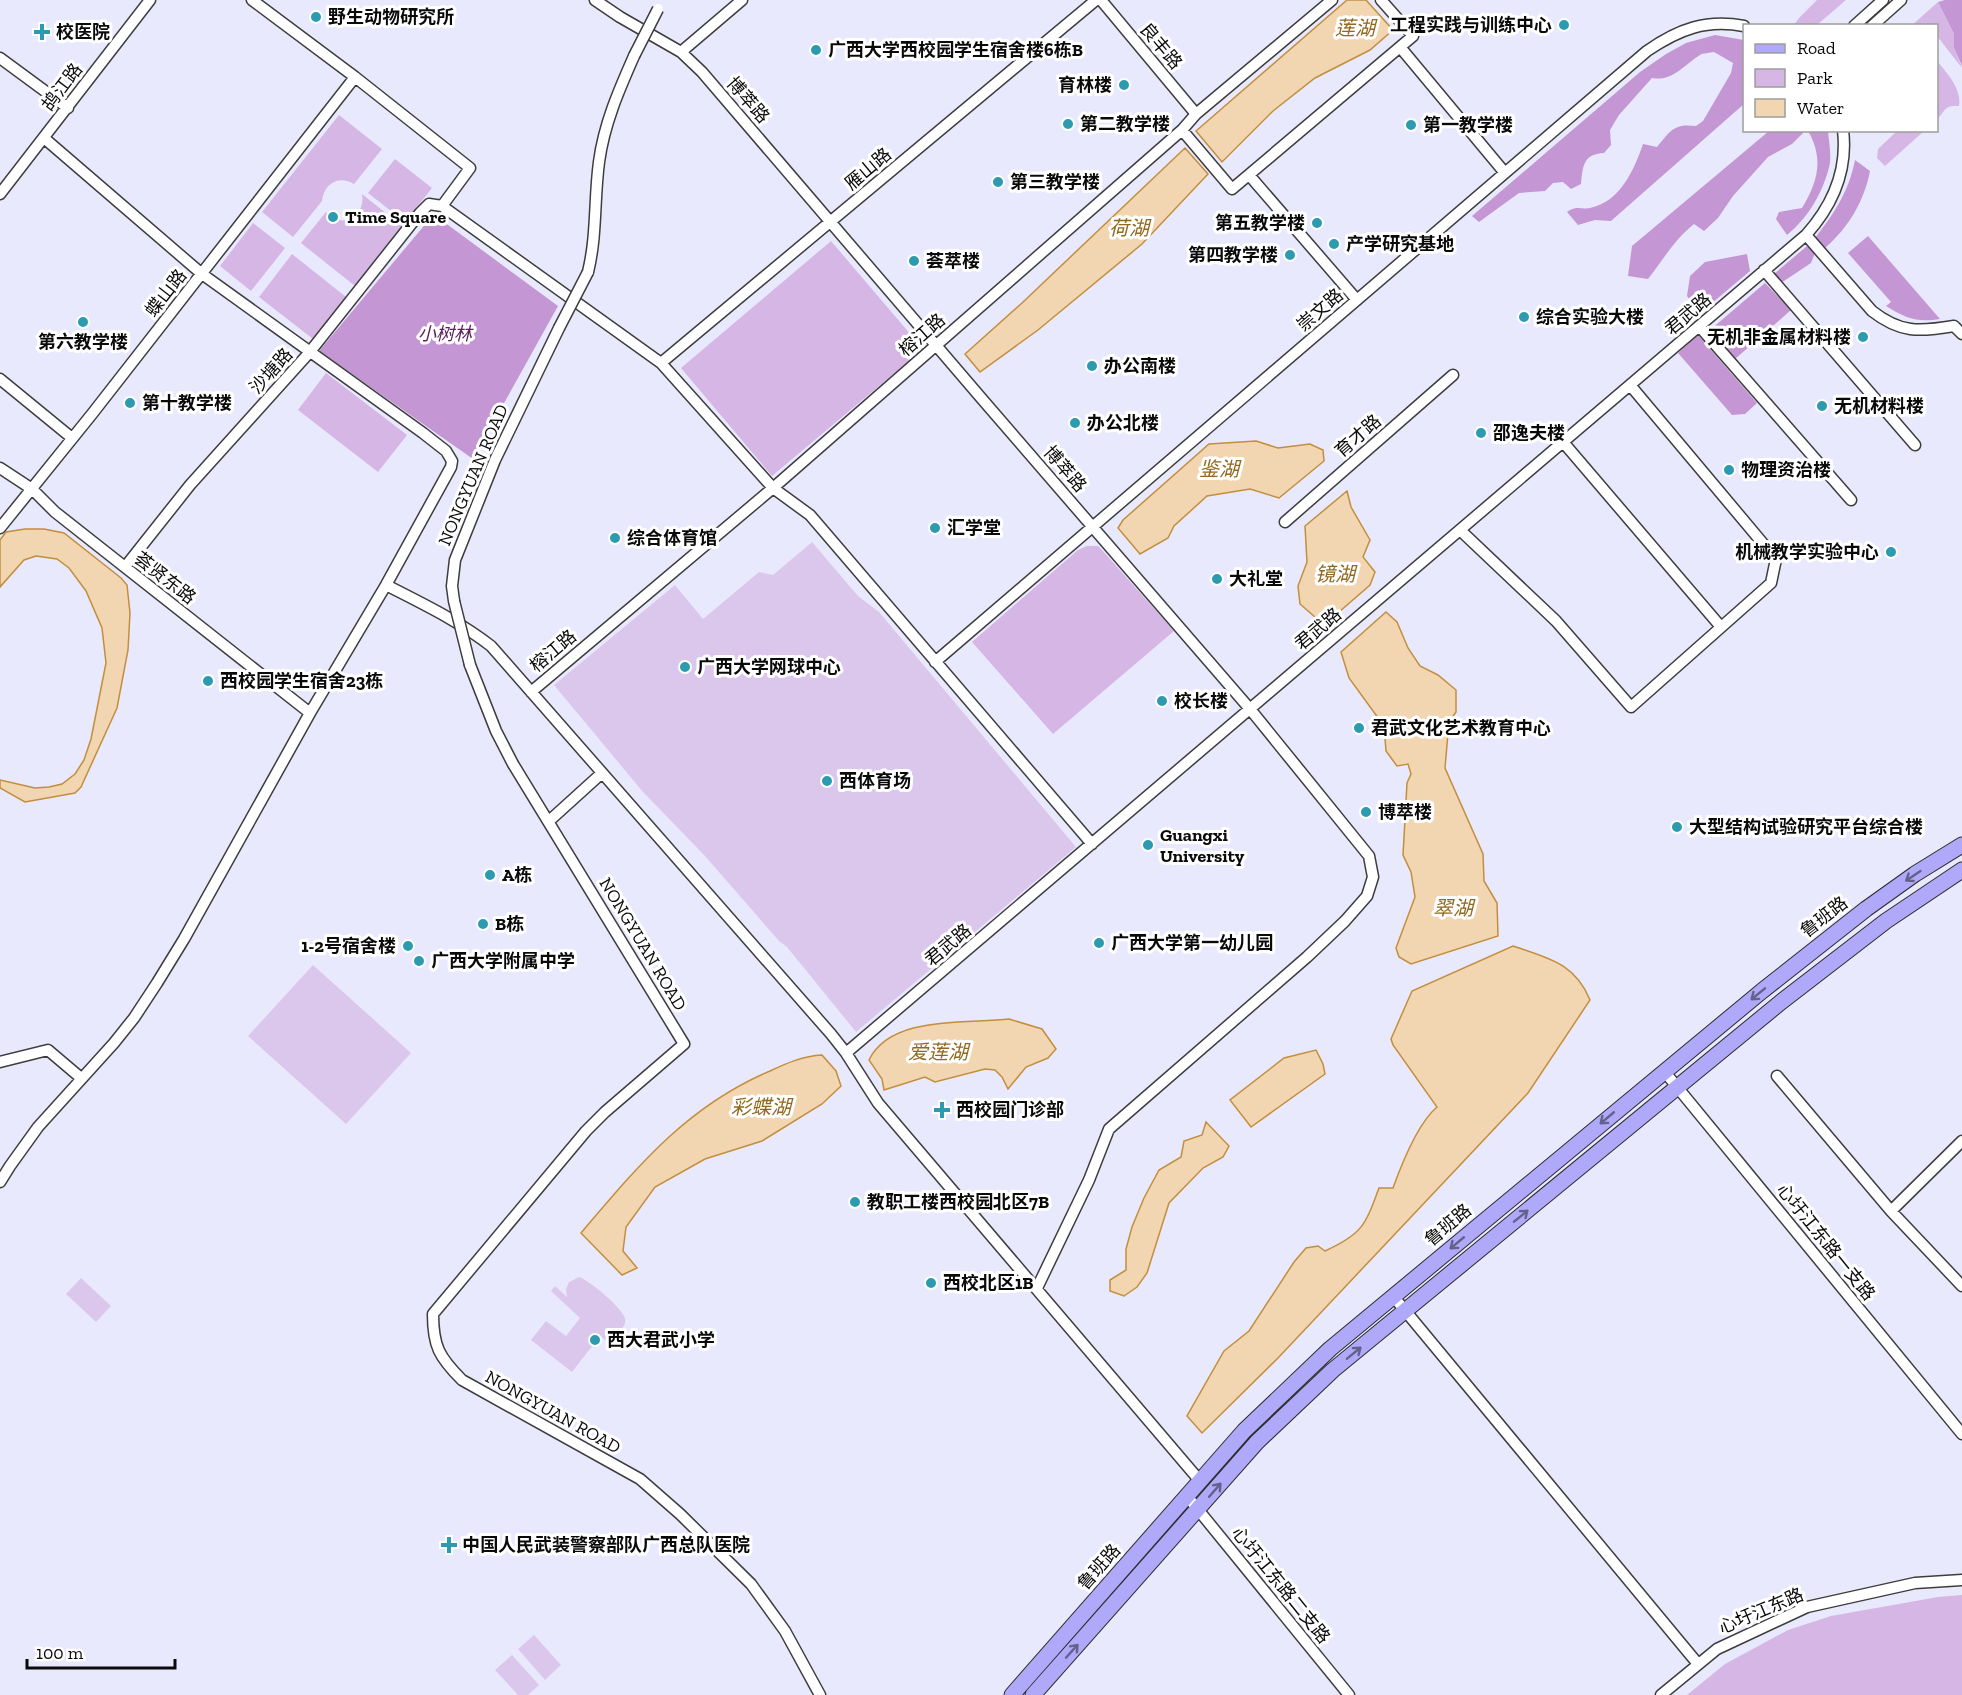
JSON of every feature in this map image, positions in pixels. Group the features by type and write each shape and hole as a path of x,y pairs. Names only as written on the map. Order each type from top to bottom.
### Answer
{"main road":[{"name":"鲁班路","path":"1012,1695 1244,1431 1322,1357 1664,1071 1866,909 1962,844"},
{"name":"鲁班路","path":"1033,1695 1266,1434 1333,1370 1781,1002 1886,921 1962,870"}],"street":[{"name":"鸪江路","path":"0,194 150,0"},
{"path":"252,0 355,77 470,168 442,207 662,363 773,488 810,515 1092,844"},
{"name":"博萃路","path":"596,0 620,17 681,52 702,72 1250,709 1369,856 1373,877 1367,896 1345,921 1307,957 1109,1129 1089,1180 1037,1288"},
{"path":"681,52 742,0"},
{"name":"雁山路","path":"662,363 1096,0"},
{"name":"良丰路","path":"1101,0 1196,114"},
{"name":"榕江路","path":"531,692 773,488 1182,130 1196,114 1332,0"},
{"path":"1182,130 1232,189 1413,36 1381,0"},
{"path":"1856,24 1883,0"},
{"path":"1874,24 1901,0"},
{"name":"NONGYUAN ROAD","path":"661,4 615,98 604,136 598,176 593,250 588,272 495,460 455,560 452,586 470,665 500,740 684,1044 586,1131 433,1314 433,1337 445,1362 462,1380 640,1479 680,1514 751,1584 785,1631 820,1695"},
{"name":"崇文路","path":"935,662 1647,51 1681,30 1715,24 1743,26"},
{"path":"1400,47 1505,173"},
{"path":"0,57 68,108"},
{"name":"蝶山路","path":"0,528 355,77"},
{"name":"君武路","path":"846,1053 1806,235 1821,218 1834,196 1841,175 1845,143 1843,132"},
{"path":"0,1182 38,1127 127,1026 157,982 310,713 386,585 451,467 451,456 202,274 44,138"},
{"path":"1249,175 1357,300"},
{"name":"沙塘路","path":"125,567 190,486 309,353 420,213 429,204 442,207"},
{"path":"1806,235 1882,320 1906,330 1917,331 1954,326 1962,334"},
{"path":"1764,270 1915,445"},
{"path":"1699,326 1851,500"},
{"name":"育才路","path":"1285,522 1453,375"},
{"path":"0,379 72,438"},
{"path":"1460,530 1556,621 1631,707 1771,583 1776,559 1630,384"},
{"path":"1563,442 1721,627"},
{"name":"荟贤东路","path":"0,468 32,489 55,512 310,713"},
{"path":"386,585 469,629 492,646 846,1053 878,1102 1200,1481"},
{"path":"549,821 602,773"},
{"path":"0,1062 48,1050 81,1078"},
{"name":"心圩江东路一支路","path":"1664,1071 1962,1434"},
{"path":"1777,1076 1891,1211 1962,1286"},
{"path":"1891,1211 1962,1141"},
{"path":"1393,1296 1698,1664"},
{"name":"心圩江东路二支路","path":"1187,1496 1349,1695"},
{"name":"心圩江东路","path":"1660,1695 1717,1648 1807,1607 1915,1583 1962,1580"}],"green space":[{"path":"1817,0 1846,0 1818,24 1795,24"},
{"path":"1962,0 1962,66 1954,48 1954,34 1938,2"},
{"path":"1938,2 1954,34 1954,48 1962,68 1938,37 1938,24 1913,24"},
{"path":"1715,35 1743,40 1743,105 1611,221 1595,220 1578,225 1567,212 1576,208 1601,205 1618,192 1630,174 1643,144 1657,147 1673,129 1689,125 1696,126 1703,121 1731,73 1733,63 1714,52 1705,53 1666,78 1652,78 1619,115 1610,130 1611,145 1604,153 1592,156 1585,162 1581,184 1571,189 1563,182 1553,183 1545,191 1519,193 1479,222 1472,216 1640,72 1686,43"},
{"path":"1938,62 1953,82 1958,93 1959,106 1947,108 1938,118"},
{"path":"339,115 382,149 354,184 343,180 329,185 322,201 293,237 262,212"},
{"path":"1768,132 1804,132 1792,144 1768,157 1733,196 1718,218 1704,231 1694,224 1687,230 1648,279 1628,276 1632,246"},
{"path":"1808,132 1828,132 1830,163 1824,184 1809,212 1787,235 1776,219 1779,212 1802,208 1812,189 1817,170 1813,141"},
{"path":"1896,132 1923,132 1885,166 1877,158 1878,149"},
{"path":"395,159 432,188 405,222 368,193"},
{"path":"1855,160 1870,171 1864,193 1848,223 1825,248 1815,238 1840,202"},
{"path":"362,194 402,226 355,286 301,243 326,212 339,220 356,215 362,202"},
{"name":"小树林","path":"434,219 444,222 558,306 473,459 319,351 428,221"},
{"path":"253,223 285,248 251,291 220,266"},
{"path":"1868,236 1940,319 1912,318 1899,314 1886,306 1891,302 1848,253"},
{"path":"831,241 923,349 772,476 681,368"},
{"path":"1807,246 1815,253 1811,263 1781,283 1774,274"},
{"path":"292,254 346,297 313,339 259,297"},
{"path":"1747,254 1750,271 1699,314 1687,296 1690,276 1705,262"},
{"path":"1765,283 1791,310 1735,359 1710,330"},
{"path":"1698,335 1757,403 1745,414 1732,415 1678,353"},
{"path":"326,373 407,435 378,472 298,410"},
{"path":"1087,546 1098,546 1174,631 1053,734 972,642 1078,550"},
{"path":"1962,1595 1962,1695 1687,1695 1725,1664 1788,1630 1831,1616 1938,1597"}],"shaded area":[{"name":"西体育场","path":"812,542 858,596 879,612 1076,847 856,1032 787,947 779,941 705,856 643,792 554,685 675,585 703,619 759,572 773,575"},
{"path":"313,965 411,1053 346,1124 248,1036"},
{"path":"579,1277 613,1302 623,1314 625,1321 619,1331 607,1333 612,1337 608,1342 600,1336 572,1372 531,1340 546,1321 566,1336 580,1318 551,1291 555,1286 567,1297 566,1289 569,1282"},
{"path":"81,1278 111,1306 96,1322 66,1294"},
{"path":"534,1635 561,1665 545,1680 518,1649"},
{"path":"512,1655 539,1685 528,1695 518,1695 495,1670"}],"water":[{"name":"莲湖","path":"1347,0 1366,0 1393,30 1370,50 1315,78 1273,111 1222,162 1196,131"},
{"name":"荷湖","path":"1185,148 1208,174 1142,244 1038,330 980,372 965,354"},
{"name":"鉴湖","path":"1256,441 1278,448 1310,444 1323,450 1324,461 1279,498 1250,489 1207,496 1174,526 1168,538 1140,554 1118,528 1123,520 1209,444"},
{"name":"镜湖","path":"1347,491 1351,507 1370,540 1363,557 1375,572 1370,585 1331,619 1315,617 1300,604 1298,586 1307,562 1305,526"},
{"path":"44,529 64,533 121,578 127,585 130,613 128,650 117,708 81,787 75,793 25,802 0,788 0,780 35,788 49,787 62,784 75,774 84,760 91,739 106,663 102,628 86,591 69,568 57,559 36,556 24,560 0,587 0,540 6,532"},
{"name":"翠湖","path":"1386,612 1397,622 1408,648 1420,666 1438,675 1456,690 1456,712 1449,722 1445,768 1483,854 1484,881 1497,903 1498,936 1411,964 1399,957 1396,948 1415,897 1411,872 1403,855 1407,783 1411,774 1408,764 1397,766 1386,751 1384,726 1349,678 1341,652"},
{"path":"1513,946 1549,959 1568,970 1577,978 1590,1000 1528,1093 1278,1358 1202,1433 1187,1416 1224,1351 1249,1331 1294,1262 1306,1248 1318,1246 1325,1251 1355,1234 1366,1220 1379,1188 1393,1188 1417,1134 1437,1107 1391,1039 1412,991"},
{"name":"爱莲湖","path":"1009,1019 1042,1029 1056,1049 1048,1058 1026,1067 1008,1089 1002,1077 995,1070 985,1069 935,1082 925,1077 884,1090 882,1079 869,1060 880,1046 894,1035 912,1029 931,1024"},
{"path":"1316,1050 1325,1074 1251,1127 1230,1100 1284,1058"},
{"name":"彩蝶湖","path":"822,1055 836,1071 841,1086 822,1104 762,1141 705,1159 655,1187 626,1227 623,1251 637,1268 622,1275 581,1233 623,1184 666,1140 713,1102 740,1085 783,1065 802,1058"},
{"path":"1206,1122 1229,1146 1223,1157 1203,1168 1169,1203 1147,1273 1137,1287 1124,1296 1110,1291 1110,1280 1126,1270 1126,1249 1132,1227 1159,1170 1181,1157 1184,1141 1202,1135"}],"place":[{"name":"野生动物研究所","path":"316,17"},
{"name":"工程实践与训练中心","path":"1564,25"},
{"name":"校医院","path":"42,32"},
{"name":"广西大学西校园学生宿舍楼6栋B","path":"816,50"},
{"name":"育林楼","path":"1124,85"},
{"name":"第二教学楼","path":"1068,124"},
{"name":"第一教学楼","path":"1411,125"},
{"name":"第三教学楼","path":"998,182"},
{"name":"Time Square","path":"333,217"},
{"name":"第五教学楼","path":"1317,223"},
{"name":"产学研究基地","path":"1334,244"},
{"name":"第四教学楼","path":"1290,255"},
{"name":"荟萃楼","path":"914,261"},
{"name":"综合实验大楼","path":"1524,317"},
{"name":"第六教学楼","path":"83,322"},
{"name":"无机非金属材料楼","path":"1863,337"},
{"name":"办公南楼","path":"1092,366"},
{"name":"第十教学楼","path":"130,403"},
{"name":"无机材料楼","path":"1822,406"},
{"name":"办公北楼","path":"1075,423"},
{"name":"邵逸夫楼","path":"1481,433"},
{"name":"物理资治楼","path":"1729,470"},
{"name":"汇学堂","path":"935,528"},
{"name":"综合体育馆","path":"615,538"},
{"name":"机械教学实验中心","path":"1891,552"},
{"name":"大礼堂","path":"1217,579"},
{"name":"广西大学网球中心","path":"685,667"},
{"name":"西校园学生宿舍23栋","path":"208,681"},
{"name":"校长楼","path":"1162,701"},
{"name":"君武文化艺术教育中心","path":"1359,728"},
{"name":"西体育场","path":"827,781"},
{"name":"博萃楼","path":"1366,812"},
{"name":"大型结构试验研究平台综合楼","path":"1677,827"},
{"name":"Guangxi University","path":"1148,845"},
{"name":"A栋","path":"490,875"},
{"name":"B栋","path":"483,924"},
{"name":"广西大学第一幼儿园","path":"1099,943"},
{"name":"1-2号宿舍楼","path":"408,946"},
{"name":"广西大学附属中学","path":"419,961"},
{"name":"西校园门诊部","path":"942,1110"},
{"name":"教职工楼西校园北区7B","path":"855,1202"},
{"name":"西校北区1B","path":"931,1283"},
{"name":"西大君武小学","path":"595,1340"},
{"name":"中国人民武装警察部队广西总队医院","path":"449,1545"}]}
